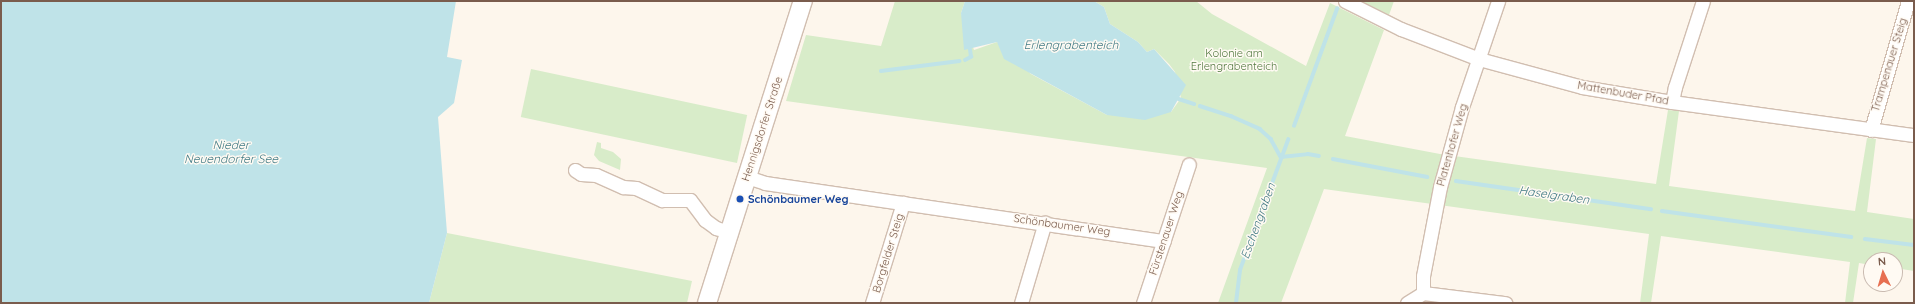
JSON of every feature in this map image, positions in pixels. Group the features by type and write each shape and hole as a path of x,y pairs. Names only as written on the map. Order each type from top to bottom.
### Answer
{"main road":[{"name":"Hennigsdorfer Straße","path":"707,303 803,1"}],"street":[{"name":"Mattenbuder Pfad","path":"1345,1 1408,32 1479,59 1582,87 1672,102 1914,135"},
{"name":"Platenhofer Weg","path":"1423,294 1422,276 1440,187 1498,1"},
{"path":"1672,102 1675,87 1703,1"},
{"name":"Trampenauer Steig","path":"1871,130 1908,1"},
{"name":"Fürstenauer Weg","path":"1144,303 1189,164"},
{"path":"575,170 581,174 596,175 622,187 636,188 662,200 690,200 705,220 716,228 730,232"},
{"name":"Schönbaumer Weg","path":"747,177 765,183 1046,222 1164,241"},
{"name":"Borgfelder Steig","path":"872,303 903,203"},
{"path":"1021,303 1046,222"},
{"path":"1408,303 1423,294 1505,303"}],"green space":[{"name":"Kolonie am Erlengrabenteich","path":"895,1 965,1 961,13 974,50 997,42 1031,74 1107,115 1171,112 1181,98 1175,72 1154,49 1147,52 1138,42 1110,24 1104,7 1094,1 1196,1 1212,14 1306,66 1330,3 1384,30 1345,136 1440,154 1656,184 1668,110 1679,111 1669,186 1855,211 1867,138 1876,139 1867,212 1914,219 1914,271 1903,269 1903,252 1863,252 1863,264 1859,263 1853,303 1845,303 1850,262 1661,236 1651,303 1640,303 1649,234 1324,189 1281,303 1218,303 1267,168 786,101 806,35 881,46"},
{"path":"1361,1 1394,1 1389,15"},
{"path":"531,69 747,115 737,163 521,117"},
{"path":"597,142 601,143 601,148 613,152 621,159 620,170 599,161 594,155"},
{"path":"447,233 692,281 687,303 429,303"}],"water":[{"name":"Nieder Neuendorfer See","path":"1,1 456,1 447,57 462,60 454,103 438,117 447,233 429,303 1,303"},
{"name":"Erlengrabenteich","path":"965,1 1094,1 1104,7 1110,24 1138,42 1147,52 1154,49 1186,85 1171,112 1145,120 1107,115 1004,59 997,42 964,50 961,13"}],"waterway":[{"name":"Eschengraben","path":"1294,126 1337,9"},
{"path":"965,60 971,57 970,50"},
{"path":"881,71 959,61"},
{"path":"1179,99 1194,104"},
{"path":"1200,106 1231,116 1260,129 1271,139 1281,157 1308,154 1319,156"},
{"name":"Eschengraben","path":"1236,303 1240,270 1288,140"},
{"name":"Haselgraben","path":"1333,159 1427,177"},
{"name":"Haselgraben","path":"1456,181 1651,209"},
{"name":"Haselgraben","path":"1662,211 1851,237"},
{"name":"Haselgraben","path":"1865,239 1914,245"}],"place":[{"name":"Schönbaumer Weg","path":"740,199"}]}
